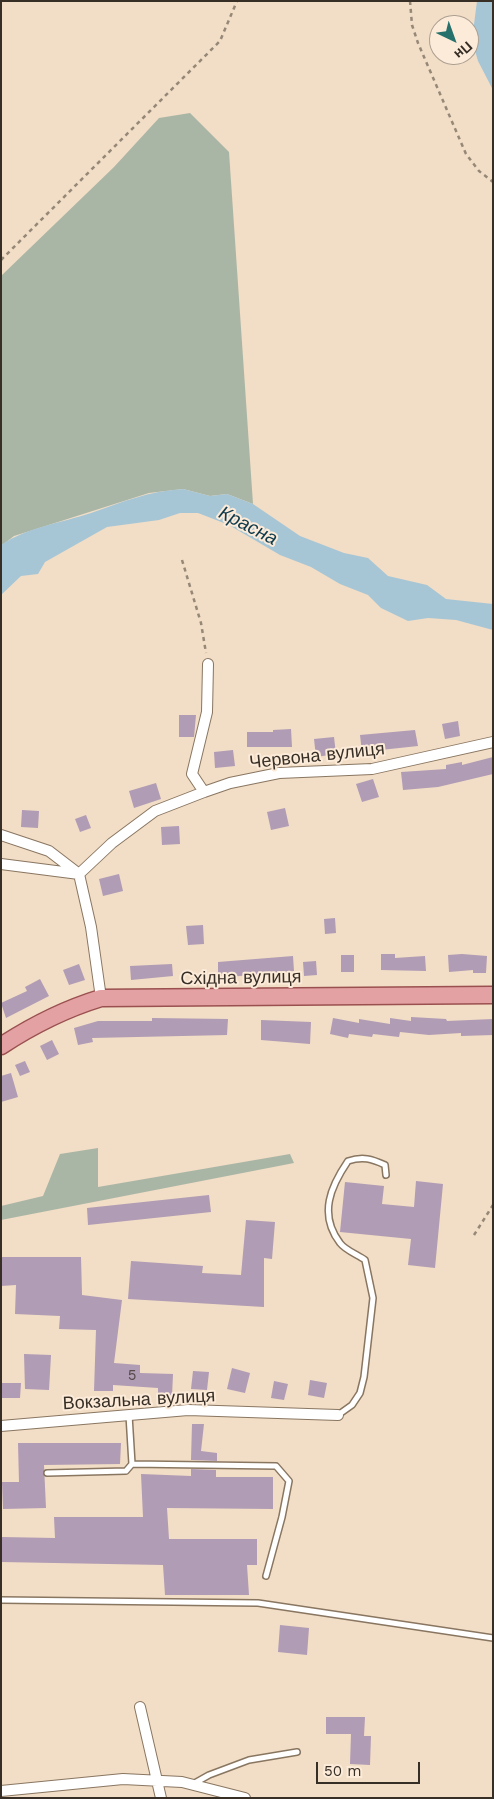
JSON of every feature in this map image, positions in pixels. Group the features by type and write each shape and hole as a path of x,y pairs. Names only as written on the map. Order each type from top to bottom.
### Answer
{"main road":[{"name":"Східна вулиця","path":"1,1046 72,1006 101,998 493,995"}],"street":[{"path":"204,792 192,774 207,712 208,664"},
{"name":"Червона вулиця","path":"79,874 112,843 155,811 230,783 279,774 372,769 493,742"},
{"path":"1,835 50,851 79,874 91,927 101,998"},
{"path":"1,864 79,874"},
{"name":"Вокзальна вулиця","path":"1,1426 188,1410 338,1415"},
{"path":"140,1707 155,1781 161,1798"},
{"path":"1,1791 123,1779 191,1785 245,1798"}],"lane":[{"path":"338,1415 352,1405 360,1393 364,1377 373,1298 365,1260 340,1243 333,1228 328,1213 329,1194 348,1161 358,1157 370,1158 385,1165 386,1175"},
{"path":"47,1473 126,1471 132,1464 129,1414"},
{"path":"132,1464 276,1466 289,1480 282,1517 266,1576"},
{"path":"1,1600 258,1603 493,1638"},
{"path":"191,1785 209,1775 249,1760 297,1752"}],"path":[{"path":"1,260 220,41 237,1"},
{"path":"410,1 412,24 418,43 466,154 479,171 493,182"},
{"path":"182,560 201,623 208,664"},
{"path":"474,1235 493,1205"}],"green space":[{"path":"190,113 229,152 253,504 227,494 210,496 183,489 149,493 14,536 1,546 1,276 114,167 159,118"},
{"path":"98,1148 98,1187 290,1154 294,1163 1,1220 1,1206 43,1196 60,1154"}],"water":[{"path":"477,1 493,1 493,90 479,63 479,15 475,15"},
{"name":"Красна","path":"183,489 210,496 227,494 253,504 300,536 344,553 368,558 388,576 427,585 446,599 493,604 493,630 456,620 428,618 408,621 381,608 368,595 340,584 311,567 280,555 229,525 198,513 180,513 159,520 107,527 45,562 38,574 21,576 1,595 1,545 11,539 33,530 136,498 159,492"}],"building":[{"path":"179,715 196,715 194,737 179,737"},
{"path":"458,721 460,736 445,739 442,724"},
{"path":"291,729 292,747 247,747 247,732 273,732 273,730"},
{"path":"415,730 418,746 362,752 360,735"},
{"path":"334,737 336,754 316,757 314,739"},
{"path":"233,750 235,766 215,768 214,752"},
{"path":"493,757 493,774 438,787 403,790 401,772 446,769 446,765 462,762 462,765"},
{"path":"373,779 379,797 362,802 356,784"},
{"path":"156,783 161,799 134,808 129,791"},
{"path":"285,808 289,826 271,830 267,812"},
{"path":"22,810 39,811 38,828 21,827"},
{"path":"86,815 91,828 80,832 75,819"},
{"path":"179,826 180,844 162,845 161,827"},
{"path":"119,874 123,891 103,896 99,879"},
{"path":"335,918 336,933 325,934 324,919"},
{"path":"203,925 204,944 188,945 186,926"},
{"path":"381,954 395,954 395,958 425,956 426,971 381,970"},
{"path":"341,955 354,955 354,972 341,972"},
{"path":"448,955 487,956 486,973 473,973 473,970 449,972"},
{"path":"293,956 294,971 218,978 218,962"},
{"path":"316,961 317,975 304,976 303,962"},
{"path":"79,964 85,980 69,985 63,970"},
{"path":"172,964 173,976 131,980 130,966"},
{"path":"40,979 49,996 6,1018 1,1003 27,991 25,987"},
{"path":"411,1017 446,1019 447,1021 493,1019 493,1035 461,1036 461,1033 429,1035 400,1032 399,1037 373,1034 372,1037 349,1034 348,1038 330,1034 333,1018 359,1023 359,1019 390,1024 390,1018 411,1021"},
{"path":"152,1018 228,1019 227,1035 92,1038 93,1042 78,1045 74,1028 98,1021 152,1021"},
{"path":"261,1020 311,1022 310,1044 261,1040"},
{"path":"52,1040 59,1054 47,1060 40,1046"},
{"path":"25,1061 30,1072 20,1076 15,1065"},
{"path":"11,1073 18,1097 1,1102 1,1076"},
{"path":"416,1181 443,1184 435,1268 408,1265 411,1239 340,1232 345,1182 384,1186 382,1204 414,1207"},
{"path":"209,1195 211,1212 88,1225 87,1208"},
{"path":"246,1220 275,1222 272,1259 264,1258 264,1307 128,1299 131,1261 203,1266 202,1273 241,1275"},
{"path":"1,1257 81,1257 82,1295 122,1300 114,1363 140,1365 140,1373 173,1374 172,1396 158,1395 158,1388 113,1385 113,1391 94,1391 96,1330 59,1329 60,1316 15,1314 16,1285 1,1286"},
{"path":"24,1354 51,1355 49,1390 25,1389"},
{"path":"232,1368 250,1373 245,1393 227,1389"},
{"path":"193,1371 209,1372 207,1390 191,1389"},
{"path":"310,1380 327,1383 324,1398 308,1395"},
{"path":"274,1381 288,1384 284,1400 271,1398"},
{"path":"1,1383 21,1383 20,1398 1,1398"},
{"path":"192,1424 204,1424 201,1451 217,1453 217,1461 191,1460"},
{"path":"18,1443 121,1443 120,1464 44,1465 46,1508 3,1509 2,1482 19,1482"},
{"path":"191,1469 216,1470 216,1477 273,1477 273,1509 167,1508 169,1539 257,1539 257,1565 247,1565 249,1595 165,1595 163,1565 1,1562 1,1537 55,1538 54,1517 143,1517 141,1474 191,1476"},
{"path":"280,1625 309,1628 307,1655 278,1652"},
{"path":"326,1717 365,1717 364,1736 371,1736 370,1765 350,1764 351,1734 326,1734"}]}
